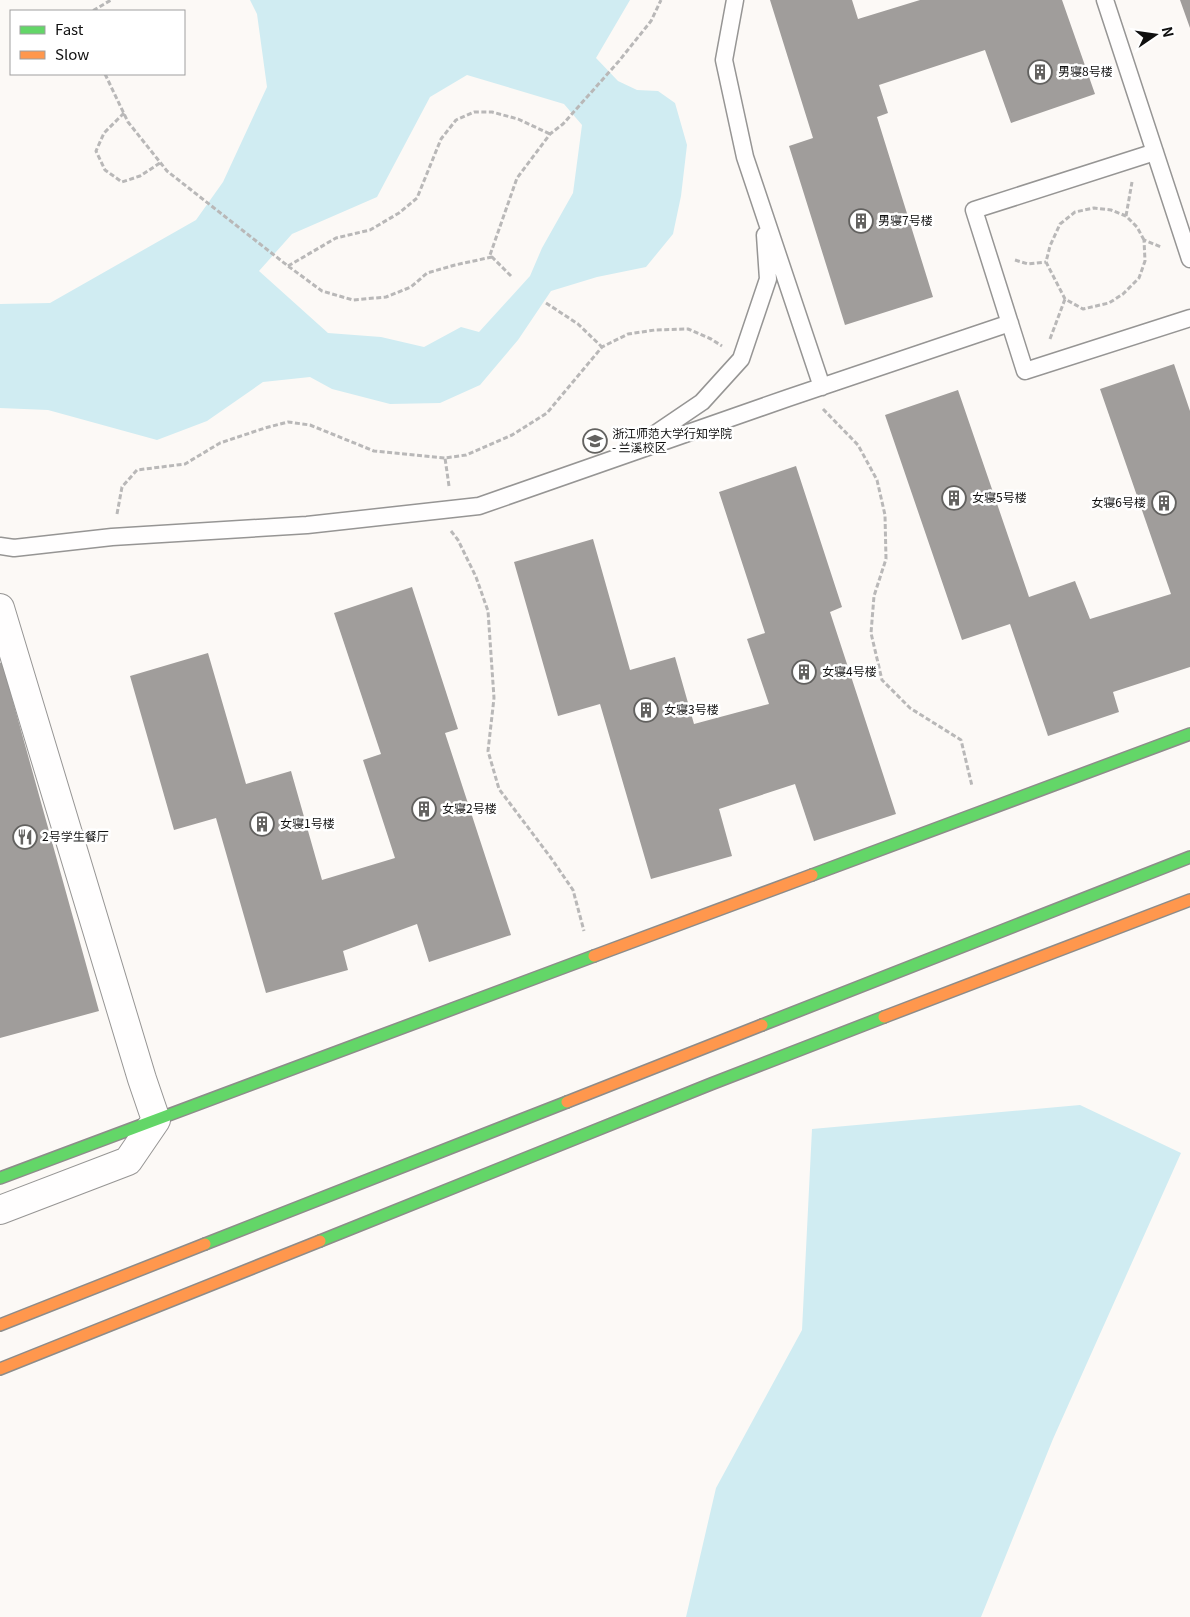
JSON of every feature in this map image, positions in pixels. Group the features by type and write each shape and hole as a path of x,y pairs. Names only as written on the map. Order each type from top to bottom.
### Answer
{"street":[{"path":"0,608 139,1070 156,1120"},
{"path":"0,1178 1190,734"},
{"path":"0,1325 1190,857"},
{"path":"0,1368 711,1084 1190,900"},
{"path":"0,1210 128,1160 156,1120"}],"lane":[{"path":"735,0 724,60 746,157 815,389"},
{"path":"1105,0 1190,259"},
{"path":"1155,152 974,210 1025,371 1190,318"},
{"path":"624,455 702,402 741,359 768,279 763,211"},
{"path":"0,546 14,548 112,537 308,525 479,506 1010,323"}],"path":[{"path":"94,10 111,0"},
{"path":"511,276 490,254 517,178 550,134 564,124 619,61 651,21 661,0"},
{"path":"105,75 128,122 167,171 322,291 353,300 386,297 411,287 427,273 492,257"},
{"path":"288,266 336,238 370,230 399,213 417,198 441,139 456,120 474,112 492,112 518,119 550,134"},
{"path":"124,113 104,133 96,151 105,170 122,182 140,176 160,163"},
{"path":"1126,216 1136,158"},
{"path":"1094,208 1111,210 1126,216 1138,227 1144,240 1145,261 1139,278 1123,294 1109,303 1083,308 1065,300 1046,262 1050,246 1060,224 1075,212 1094,208"},
{"path":"1144,240 1190,259"},
{"path":"988,253 1028,264 1046,262"},
{"path":"1041,366 1065,300"},
{"path":"546,303 578,324 602,347"},
{"path":"112,537 122,486 137,470 185,464 220,443 264,428 288,422 310,425 374,451 446,458 466,455 512,435 547,413 602,347 628,334 655,330 688,329 711,339 741,359"},
{"path":"815,389 858,445 877,480 885,515 886,559 874,596 871,633 882,680 910,708 961,740 979,813"},
{"path":"446,458 452,509"},
{"path":"435,511 458,540 476,577 488,611 494,698 488,751 498,789 573,890 591,958"}],"water":[{"path":"250,0 630,0 596,58 618,81 637,90 658,91 675,103 687,145 681,196 673,234 646,267 597,277 551,291 518,340 480,385 440,403 390,404 332,389 310,377 263,382 207,421 157,440 48,410 0,408 0,304 50,303 196,220 223,182 267,87 257,14","holes":["467,75 564,104 582,125 573,193 542,248 530,276 479,332 461,327 424,347 381,337 328,333 259,271 292,234 377,197 430,97"]},
{"path":"1080,1105 1181,1153 1053,1439 981,1617 686,1617 716,1488 802,1330 812,1129"}],"building":[{"name":"男寝7号楼","path":"770,0 852,0 858,19 920,0 1062,0 1095,94 1011,123 985,50 879,85 888,113 877,117 933,297 845,325 789,146 813,138"},
{"path":"1180,0 1190,0 1190,28"},
{"path":"1174,364 1190,411 1190,667 1113,692 1119,712 1048,736 1010,624 962,640 885,415 958,390 1029,597 1075,581 1090,619 1171,594 1100,389"},
{"path":"796,466 842,607 830,612 896,814 814,841 795,784 719,809 732,856 651,879 600,704 558,716 514,562 593,539 630,670 675,657 694,724 769,704 747,639 765,633 719,492"},
{"path":"412,587 458,729 445,733 511,935 429,962 417,924 343,951 348,970 266,993 216,818 174,830 130,676 208,653 246,784 291,771 322,880 395,858 363,760 381,754 334,613"},
{"name":"2号学生餐厅","path":"2,662 99,1011 0,1038 0,663"}],"traffic: fast":[{"path":"812,875 1190,734"},
{"path":"762,1025 1190,857"},
{"path":"0,1178 594,956"},
{"path":"320,1241 711,1084 884,1017"},
{"path":"205,1244 567,1102"}],"traffic: slow":[{"path":"594,956 812,875"},
{"path":"884,1017 1190,900"},
{"path":"567,1102 762,1025"},
{"path":"0,1369 320,1241"},
{"path":"0,1325 205,1244"}],"place":[{"name":"男寝8号楼","path":"1040,72"},
{"name":"男寝7号楼","path":"861,221"},
{"name":"浙江师范大学行知学院 - 兰溪校区","path":"595,441"},
{"name":"女寝5号楼","path":"954,498"},
{"name":"女寝6号楼","path":"1164,503"},
{"name":"女寝4号楼","path":"804,672"},
{"name":"女寝3号楼","path":"646,710"},
{"name":"女寝2号楼","path":"424,809"},
{"name":"女寝1号楼","path":"262,824"},
{"name":"2号学生餐厅","path":"25,837"}]}
